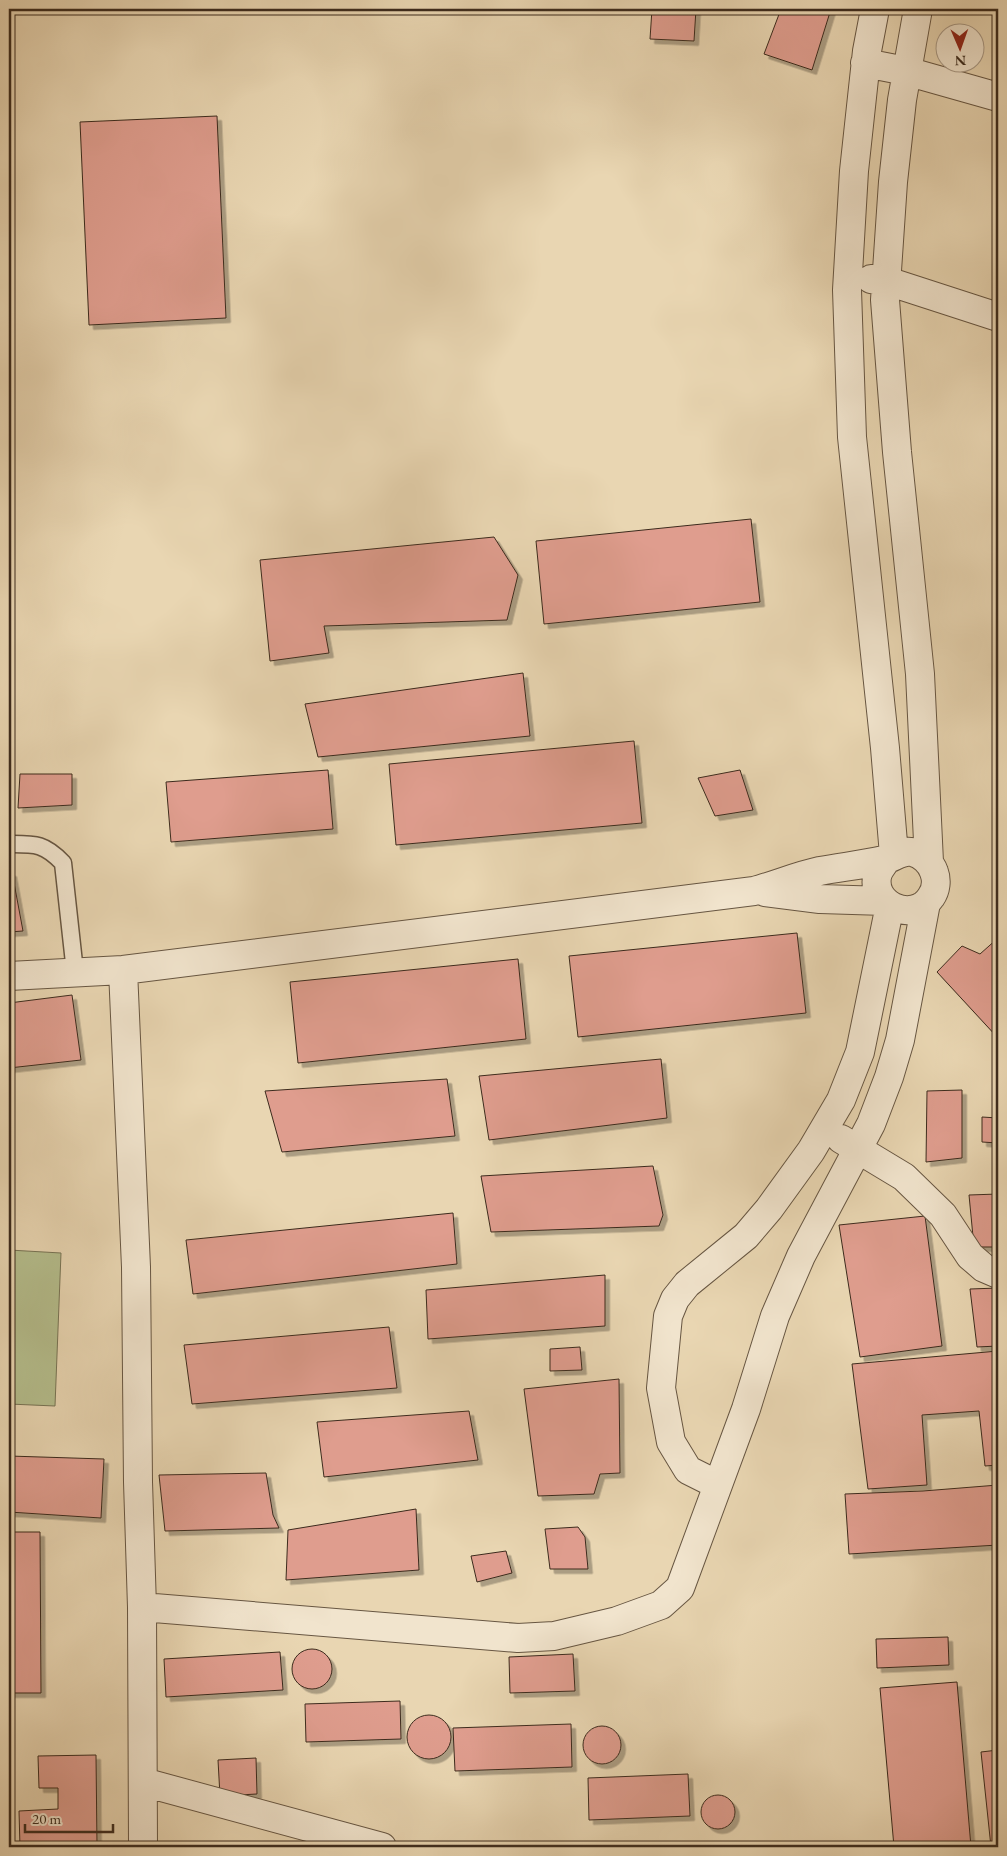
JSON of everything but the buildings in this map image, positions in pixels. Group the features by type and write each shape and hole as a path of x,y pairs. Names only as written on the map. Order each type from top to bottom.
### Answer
{"street":[{"path":"9,976 123,970 754,891 819,871 890,857 903,852 912,852 921,856 929,862 934,870 936,878 935,888 932,896 926,903 909,911 898,910 887,903 878,888 878,873 890,857 884,748 852,436 847,290 854,171 866,63 875,9"},
{"path":"918,9 906,71 893,182 885,300 897,452 920,674 929,862"},
{"path":"866,63 906,71 998,97"},
{"path":"848,275 887,281 998,317"},
{"path":"754,891 820,899 887,903"},
{"path":"718,1485 688,1470 671,1442 661,1388 668,1316 675,1299 687,1284 746,1236 769,1209 811,1151 841,1100 860,1052 887,903"},
{"path":"142,1607 518,1638 554,1636 617,1621 661,1605 680,1588 746,1409 775,1316 801,1256 871,1124 889,1077 900,1040 926,903"},
{"path":"123,970 136,1266 138,1482 142,1607 143,1847"},
{"path":"824,1130 858,1148 904,1177 943,1215 970,1256 984,1268 998,1274"},
{"path":"143,1782 382,1847"}],"lane":[{"path":"9,844 33,844 51,850 63,863 75,972"}],"green space":[{"path":"9,1250 61,1253 55,1406 9,1404"}]}
